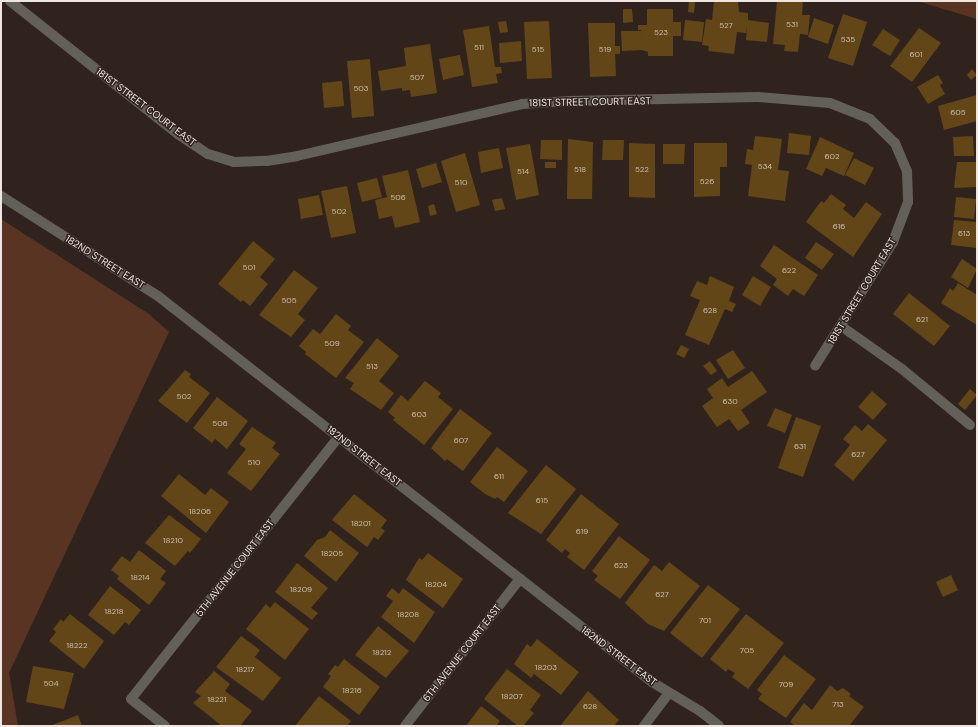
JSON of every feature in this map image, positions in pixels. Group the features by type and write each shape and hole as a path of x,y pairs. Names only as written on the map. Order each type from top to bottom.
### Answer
{"street":[{"name":"181ST STREET COURT EAST","path":"10,1 178,134 208,154 234,162 267,161 297,156 522,104 758,97 830,103 870,119 895,143 907,171 908,202 893,242 815,366"},
{"name":"182ND STREET EAST","path":"1,196 158,296 652,682 700,711 719,726"},
{"path":"841,326 902,369 970,425"},
{"name":"5TH AVENUE COURT EAST","path":"165,726 131,699 339,437"},
{"name":"6TH AVENUE COURT EAST","path":"405,726 520,579"},
{"path":"644,726 669,692"}],"shaded area":[{"path":"917,1 977,1 977,19"},
{"path":"1,219 149,314 169,332 9,673 18,726 1,726"}],"building":[{"path":"689,1 695,2 694,13 688,12"},
{"path":"714,1 738,1 739,12 748,13 748,20 769,23 767,42 746,40 747,25 746,33 737,32 734,54 708,51 709,46 702,45 706,19 712,20"},
{"path":"777,1 803,1 802,15 810,15 808,35 800,34 798,52 784,51 785,45 773,44"},
{"path":"623,9 632,9 633,22 623,23"},
{"path":"647,9 673,9 673,22 681,22 681,36 673,36 673,56 648,56 648,52 642,50 622,51 621,31 641,31 642,39 641,30 638,30 638,25 647,25"},
{"path":"843,14 867,22 853,66 828,58"},
{"path":"814,18 834,25 828,44 808,37"},
{"path":"685,20 704,22 702,42 683,40"},
{"path":"506,21 508,32 500,33 498,22"},
{"path":"549,21 552,78 527,79 524,22"},
{"path":"588,23 615,23 615,46 620,46 620,54 615,54 616,76 590,77"},
{"path":"489,26 495,67 501,67 502,73 496,74 498,83 472,87 463,30"},
{"path":"919,28 941,43 912,82 890,66"},
{"path":"883,29 900,40 890,56 872,45"},
{"path":"521,41 522,61 500,63 499,43"},
{"path":"430,44 437,93 411,97 410,90 402,91 402,88 381,91 378,71 406,66 404,48"},
{"path":"460,55 464,75 443,80 439,59"},
{"path":"370,59 374,116 352,118 347,61"},
{"path":"972,69 977,75 971,80 967,75"},
{"path":"938,75 943,83 940,85 945,94 928,104 917,87"},
{"path":"342,81 344,106 324,108 322,83"},
{"path":"977,95 977,121 944,130 938,106"},
{"path":"789,133 811,136 809,155 787,153"},
{"path":"755,136 782,139 778,170 789,171 785,201 748,196 752,165 745,164 747,149 753,150"},
{"path":"973,136 974,156 954,156 953,137"},
{"path":"820,137 854,153 844,176 826,168 822,176 806,169"},
{"path":"568,139 593,142 592,199 567,199"},
{"path":"541,140 562,140 562,160 540,159"},
{"path":"603,140 624,140 623,160 602,160"},
{"path":"629,143 655,144 655,198 629,197"},
{"path":"694,143 727,143 727,167 720,167 720,196 694,197"},
{"path":"530,144 539,195 516,200 506,148"},
{"path":"663,144 685,144 684,164 663,164"},
{"path":"499,148 503,168 481,173 478,152"},
{"path":"465,153 480,205 456,212 441,161"},
{"path":"854,158 874,168 865,185 845,175"},
{"path":"545,162 556,162 556,168 545,168"},
{"path":"957,162 977,162 977,187 954,188"},
{"path":"436,163 442,182 422,188 416,169"},
{"path":"408,170 420,222 395,228 392,216 379,219 375,200 387,197 382,176"},
{"path":"377,178 382,197 362,202 357,183"},
{"path":"347,186 356,233 331,238 321,191"},
{"path":"831,194 846,205 843,209 854,218 866,202 882,214 853,257 806,222 821,201 824,203"},
{"path":"319,195 323,215 301,219 298,199"},
{"path":"956,197 976,199 974,219 954,217"},
{"path":"502,198 505,209 495,211 492,200"},
{"path":"434,204 437,214 430,216 428,206"},
{"path":"954,220 977,222 977,248 951,245"},
{"path":"253,241 275,259 260,277 268,284 250,306 243,300 241,302 218,284"},
{"path":"816,242 834,254 822,270 805,258"},
{"path":"774,245 818,275 804,296 793,289 788,296 773,285 777,279 760,266"},
{"path":"962,259 977,269 968,288 951,277"},
{"path":"294,270 318,288 298,314 305,320 291,337 259,315"},
{"path":"710,276 734,287 729,301 736,304 732,312 725,309 709,345 685,335 700,300 690,296 697,281 707,285"},
{"path":"753,276 771,287 760,306 742,295"},
{"path":"958,283 977,295 977,325 941,303 950,288 953,291"},
{"path":"909,293 950,326 934,346 893,314"},
{"path":"336,314 351,326 348,330 364,342 336,378 305,354 306,352 299,346 313,329 320,334"},
{"path":"377,338 399,356 379,381 394,393 381,410 350,389 354,383 345,378"},
{"path":"681,345 689,349 684,358 676,354"},
{"path":"733,350 745,368 728,379 716,360"},
{"path":"710,361 717,371 711,375 703,366"},
{"path":"185,370 191,374 189,377 210,393 187,423 158,401"},
{"path":"752,371 767,392 741,410 750,423 738,431 729,419 717,427 702,406 713,398 707,389 722,378 728,387"},
{"path":"425,381 441,393 438,397 453,409 424,445 393,420 395,418 388,412 401,395 408,401"},
{"path":"970,389 977,395 965,410 958,404"},
{"path":"872,391 887,404 873,420 858,407"},
{"path":"217,397 248,421 227,449 215,439 212,443 193,428"},
{"path":"775,408 792,415 785,433 767,426"},
{"path":"460,409 492,433 463,471 447,459 445,461 431,448"},
{"path":"796,417 821,426 803,477 778,468"},
{"path":"868,424 887,440 853,481 834,465 850,445 843,439 855,425 862,431"},
{"path":"252,427 276,443 272,448 280,454 251,491 227,473 246,449 239,444"},
{"path":"497,447 528,471 504,502 497,497 495,499 485,494 470,482"},
{"path":"546,465 576,489 541,534 508,513"},
{"path":"179,474 205,495 211,488 229,502 206,533 161,496"},
{"path":"354,494 387,520 381,528 385,531 378,540 374,537 367,547 332,520"},
{"path":"581,494 619,524 584,570 567,557 570,553 565,549 562,553 546,540"},
{"path":"169,515 201,539 190,553 188,551 175,566 145,543"},
{"path":"330,530 359,553 336,582 304,556 317,540 325,537"},
{"path":"619,536 650,560 620,599 594,580 598,576 592,571"},
{"path":"139,550 166,571 160,579 166,583 149,605 117,579 119,576 111,570 122,556 130,562"},
{"path":"428,553 463,579 443,608 406,580 419,558 422,560"},
{"path":"669,562 700,586 664,631 648,624 625,603 654,565 662,571"},
{"path":"297,563 328,588 311,608 318,613 312,620 275,592"},
{"path":"951,575 958,590 943,597 936,582"},
{"path":"708,585 740,609 702,658 670,633"},
{"path":"110,586 141,610 129,625 125,622 114,635 88,615"},
{"path":"392,588 399,594 403,588 435,612 414,643 381,617 393,601 386,596"},
{"path":"275,602 309,629 285,660 246,629 266,604 270,608"},
{"path":"70,614 104,641 84,669 49,641 56,632 53,629 61,619 63,622"},
{"path":"746,614 784,643 748,689 732,677 735,673 728,669 726,672 710,659"},
{"path":"378,626 409,651 386,678 355,655"},
{"path":"241,636 260,650 255,657 281,678 263,701 216,667"},
{"path":"537,639 579,672 561,695 534,674 531,678 514,664 527,644 531,647"},
{"path":"784,655 816,679 786,718 758,699 762,694 757,690"},
{"path":"344,659 380,687 359,715 323,687 331,676 328,674 335,665 338,667"},
{"path":"33,666 74,673 64,709 26,702"},
{"path":"507,669 541,695 530,710 534,713 523,726 518,726 484,699"},
{"path":"214,671 230,684 225,691 252,711 240,726 222,726 193,703 201,696 195,692"},
{"path":"830,685 837,691 843,688 851,694 849,696 864,707 849,726 795,726 790,722 804,703 812,710"},
{"path":"588,691 619,720 614,726 560,726"},
{"path":"319,696 351,721 347,726 295,726"},
{"path":"481,706 500,721 496,726 466,726"},
{"path":"78,715 82,726 50,726"}]}
